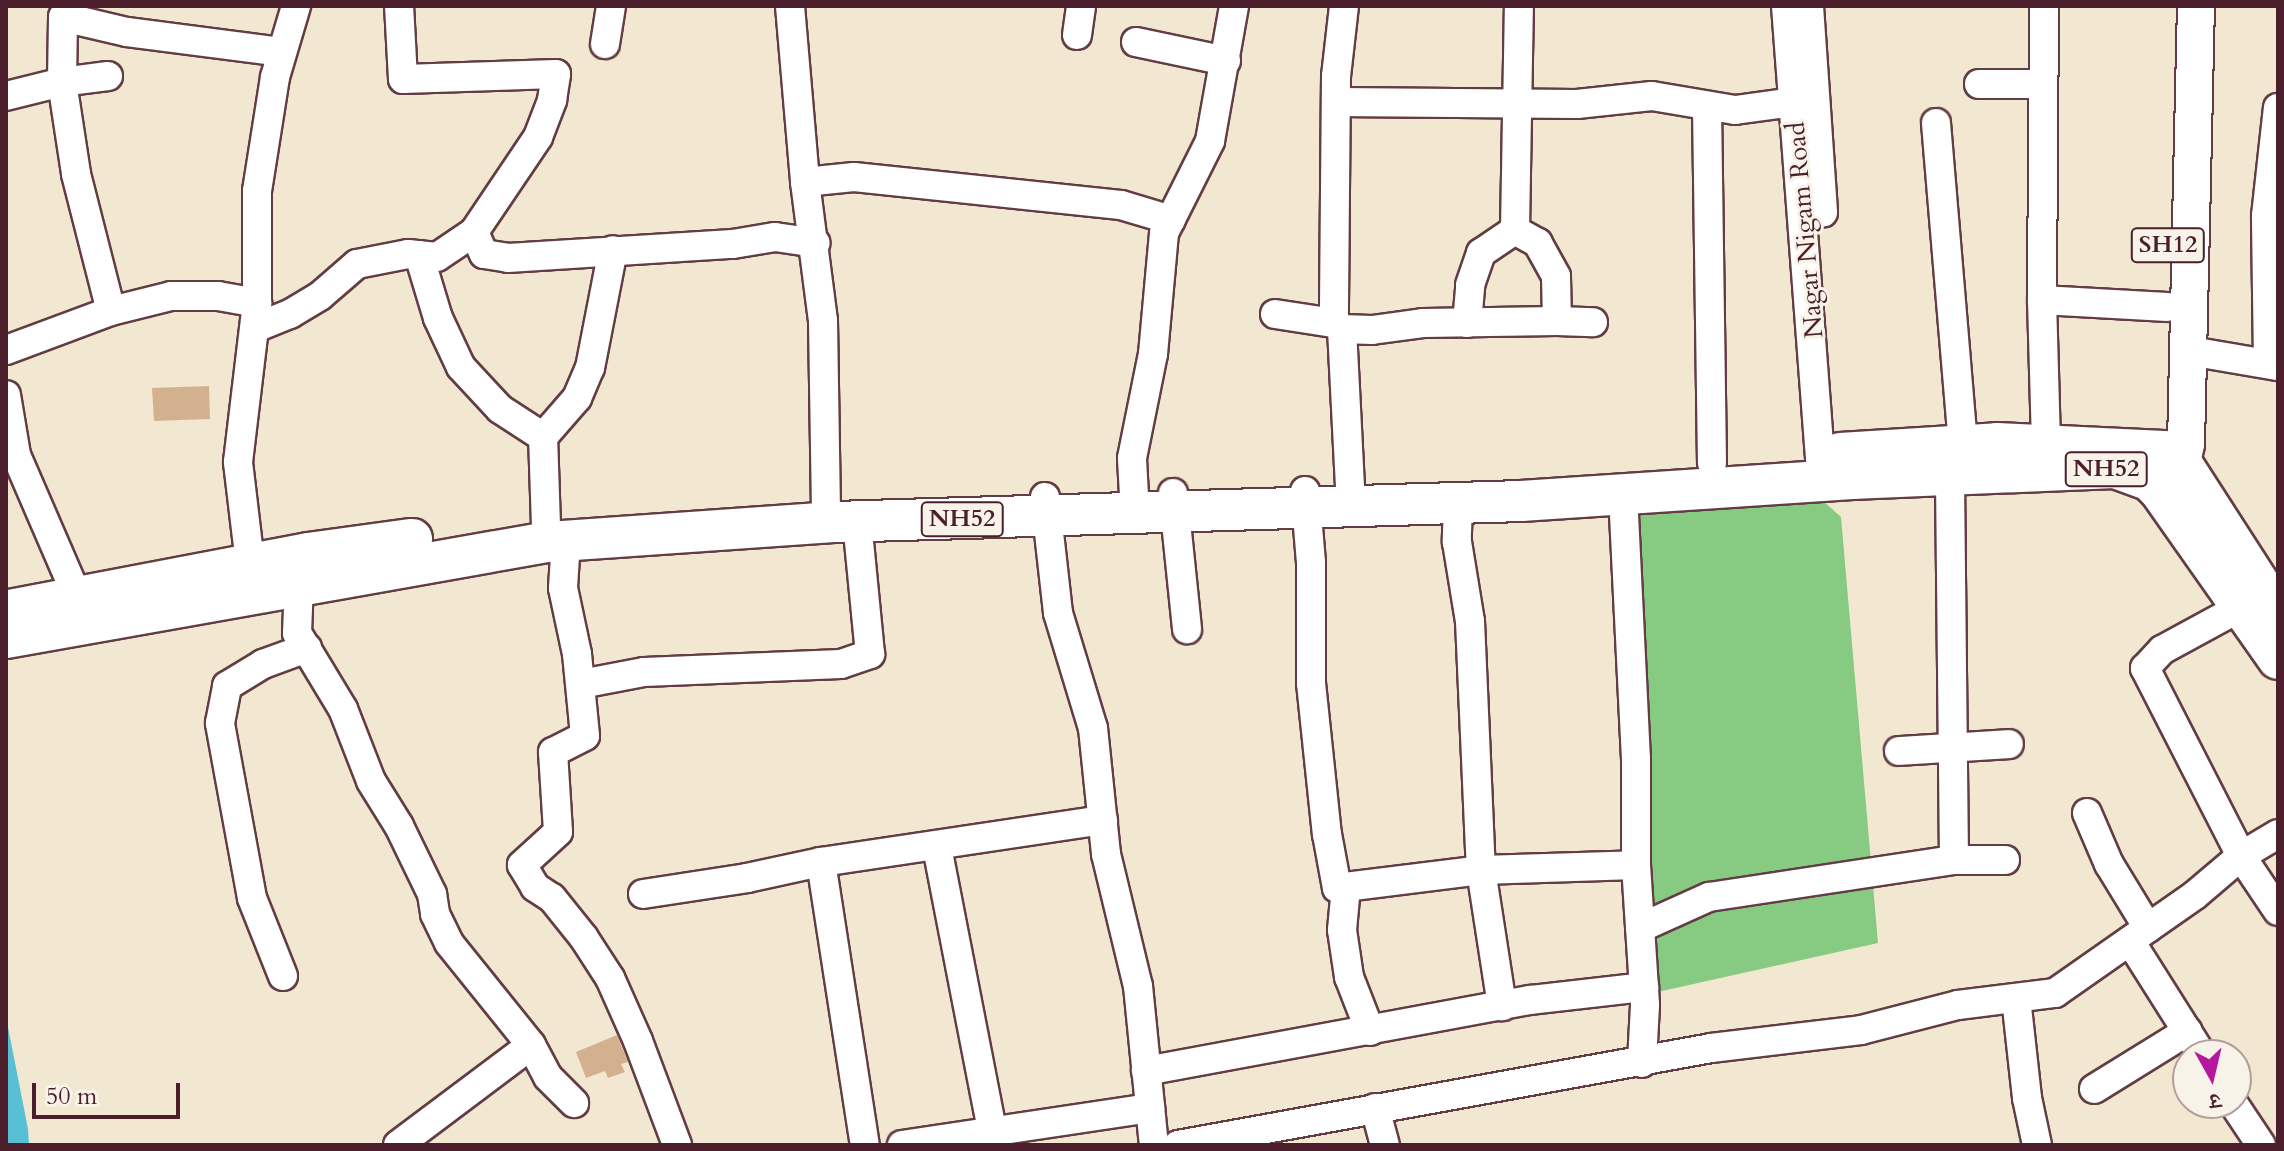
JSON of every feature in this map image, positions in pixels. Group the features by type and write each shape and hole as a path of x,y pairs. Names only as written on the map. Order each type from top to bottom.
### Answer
{"highway":[{"name":"NH52","path":"1957,460 2046,445 2164,472 2266,603 2278,659"},
{"name":"NH52","path":"6,611 84,609 299,585 639,509 841,512 1306,499 1458,504 1623,494 1831,467 1957,460 2164,472"},
{"name":"NH52","path":"1306,499 1350,487 1424,485 1712,463 1831,467"},
{"name":"NH52","path":"6,638 84,609 250,563 552,529"}],"main road":[{"name":"SH12","path":"2164,472 2170,6"},
{"path":"2164,472 2190,351 2196,6"}],"street":[{"path":"250,563 238,462 256,316 257,191 281,52 296,6"},
{"path":"6,350 111,311 171,296 218,296 256,316 290,314 320,296 357,264 419,255 437,257 474,232 538,137 552,100 556,74 403,79 399,6"},
{"path":"605,44 611,6"},
{"path":"581,684 644,672 841,664 870,654 841,512 816,243 805,182 790,6"},
{"path":"1077,35 1081,6"},
{"path":"1187,629 1155,503 1132,458 1153,354 1164,233 1210,141 1234,6"},
{"path":"1344,6 1336,102 1338,326 1350,487"},
{"path":"1515,230 1519,6"},
{"name":"Nagar Nigam Road","path":"1786,6 1831,467"},
{"name":"Nagar Nigam Road","path":"1809,6 1831,467"},
{"path":"2044,6 2042,300 2046,445"},
{"path":"111,311 76,174 62,82 63,17 127,32 281,52"},
{"path":"1136,42 1226,61"},
{"path":"6,96 62,82 108,76"},
{"path":"1979,84 2042,84"},
{"path":"1336,102 1577,104 1652,96 1735,110 1794,102"},
{"path":"1707,106 1712,463"},
{"path":"2190,351 2273,365 2272,218 2278,108"},
{"path":"1936,123 1957,460 1954,860"},
{"path":"805,182 854,177 1121,205 1171,220"},
{"path":"1515,230 1538,243 1556,276 1557,321"},
{"path":"1467,323 1470,285 1481,253 1515,230"},
{"path":"474,232 484,254 508,258 733,244 775,237 816,243"},
{"path":"613,250 590,368 577,398 543,437 552,529 581,684 585,736 553,752 558,832 522,865 535,887 552,898 584,938 610,978 677,1145"},
{"path":"419,255 438,318 461,367 500,409 543,437"},
{"path":"2042,300 2167,307"},
{"path":"1275,314 1372,330 1423,323 1593,322"},
{"path":"6,395 16,455 84,609"},
{"path":"1623,494 1636,758 1636,865 1644,987 1642,1063"},
{"path":"1306,499 1311,563 1311,683 1323,804 1337,888 1481,870 1636,865"},
{"path":"1458,504 1457,542 1470,621 1481,870 1502,1006"},
{"path":"1046,506 1058,613 1093,728 1106,854 1138,986 1154,1145"},
{"path":"299,585 297,633 343,709 371,781 399,826 432,894 435,914 449,943 531,1045 548,1077 574,1103"},
{"path":"2266,603 2162,650 2145,668 2241,856 2278,911"},
{"path":"283,976 252,898 220,723 227,686 263,664 307,648"},
{"path":"1899,751 2009,744"},
{"path":"2087,813 2139,935 2152,980 2192,1039"},
{"path":"643,894 747,878 821,862 1103,820"},
{"path":"1178,1145 1642,1063 1711,1048 1861,1030 1958,1005 2055,993 2195,895 2241,856 2278,834"},
{"path":"937,847 992,1131"},
{"path":"1640,928 1709,897 1954,860 2005,860"},
{"path":"821,862 865,1145"},
{"path":"1346,887 1342,930 1349,977 1370,1031"},
{"path":"1146,1071 1502,1006 1644,987"},
{"path":"2016,998 2027,1098 2037,1145"},
{"path":"398,1145 531,1045"},
{"path":"2094,1089 2172,1053"},
{"path":"902,1145 1150,1108"},
{"path":"1375,1108 1385,1145"},
{"path":"2244,1119 2261,1145"}],"green space":[{"path":"1822,500 1841,517 1878,943 1653,993 1632,508"}],"water":[{"path":"6,1017 28,1129 29,1145 6,1145"}],"building":[{"path":"209,386 210,419 154,421 152,388"},
{"path":"617,1035 628,1062 621,1064 625,1072 608,1078 605,1071 586,1078 576,1052"}]}
